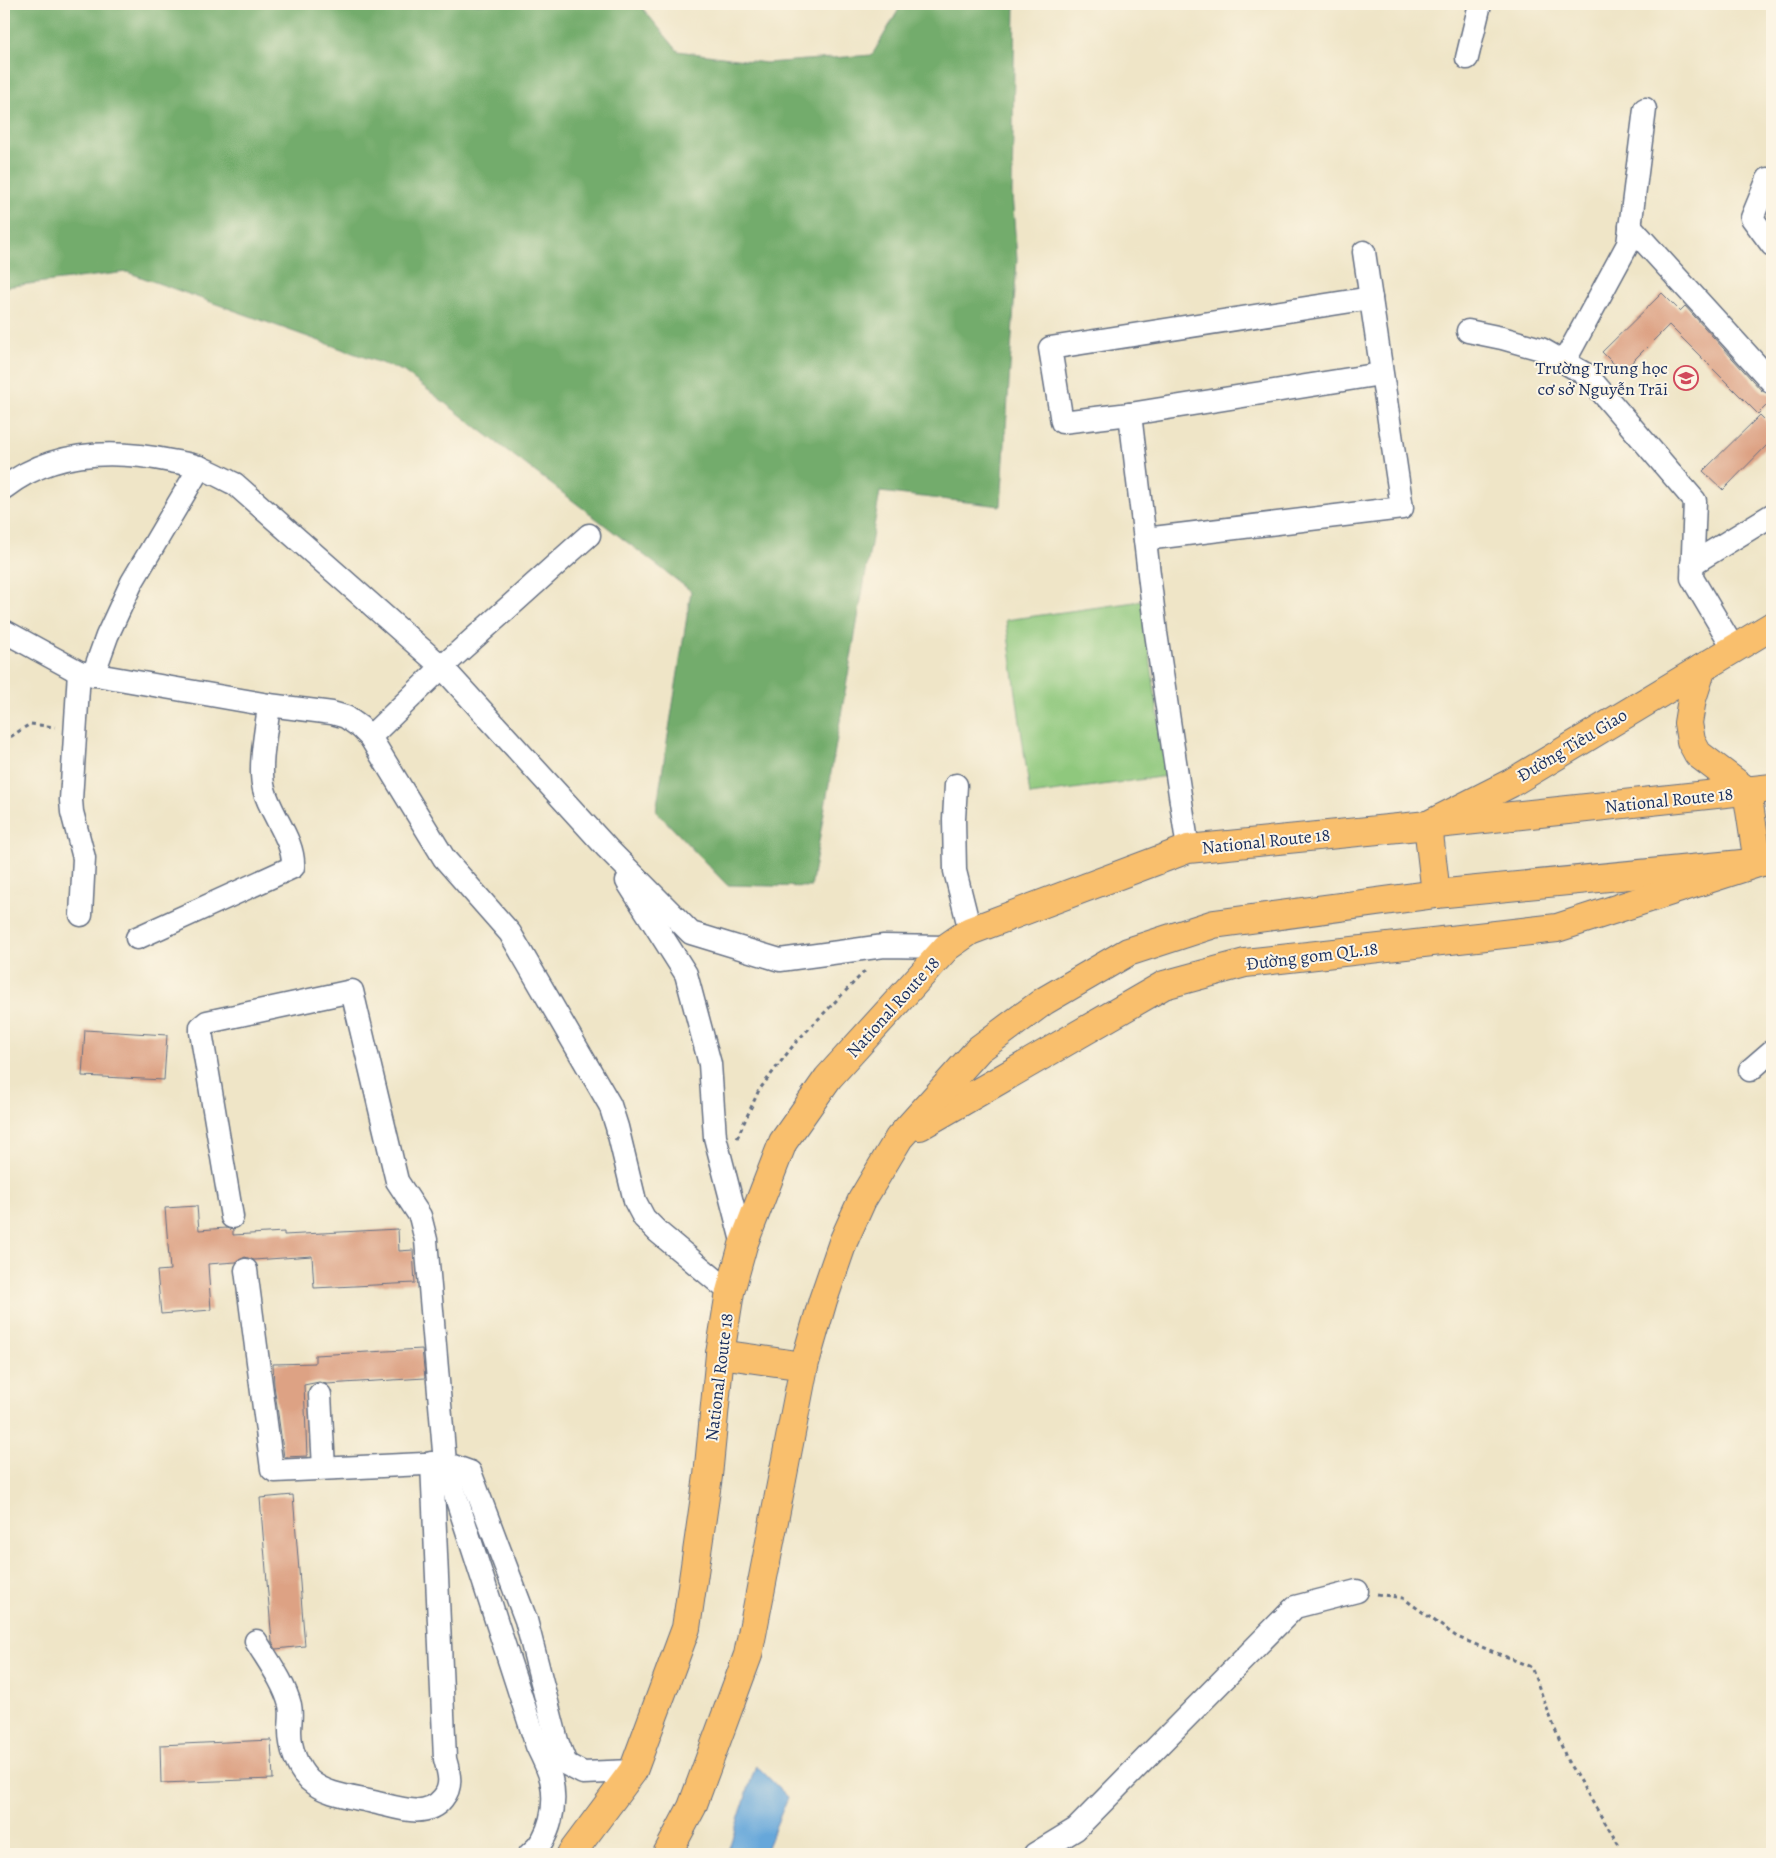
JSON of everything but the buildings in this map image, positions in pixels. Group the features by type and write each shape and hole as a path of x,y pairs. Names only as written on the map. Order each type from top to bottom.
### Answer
{"main road":[{"name":"Đường Tiêu Giao","path":"1428,825 1511,783 1591,733 1772,626"},
{"path":"668,1854 692,1807 748,1655 804,1366 823,1300 843,1242 862,1200 899,1138 979,1049 1044,1001 1128,952 1214,924 1436,894 1765,862 1760,790 1698,754 1691,741 1688,723 1692,699 1702,668"},
{"name":"National Route 18","path":"571,1854 633,1772 686,1628 708,1476 720,1354 730,1292 743,1245 783,1142 828,1078 947,947 970,931 1188,849 1760,790"},
{"path":"1428,825 1436,894"},
{"name":"Đường gom QL.18","path":"899,1138 1164,985 1245,963 1557,928 1765,862"},
{"path":"720,1354 804,1366"}],"street":[{"path":"1467,58 1480,4"},
{"path":"1564,362 1628,244 1645,109"},
{"path":"1768,178 1752,218 1772,245"},
{"path":"1630,226 1772,382"},
{"path":"1145,539 1402,508 1364,252"},
{"path":"1371,298 1050,348 1062,422 1130,414 1381,374"},
{"path":"1468,331 1541,349 1588,375 1695,501 1692,578 1734,648"},
{"path":"1130,414 1158,643 1188,849"},
{"path":"7,483 50,463 90,454 143,456 200,467 236,484 442,667 607,848 691,933 780,960 884,946 947,947"},
{"path":"81,914 84,858 72,812 76,728 86,673 107,636 120,607 200,467"},
{"path":"1692,564 1772,515"},
{"path":"370,737 442,667 589,535"},
{"path":"4,632 86,673 269,705 332,713 346,717 360,726 370,737 444,858 510,933 610,1105 618,1127 635,1201 644,1218 730,1292"},
{"path":"137,938 294,867 292,852 264,789 262,775 269,705"},
{"path":"956,785 954,819 955,871 970,931"},
{"path":"607,848 686,974 710,1064 715,1137 743,1245"},
{"path":"232,1217 201,1027 207,1022 352,991 397,1182 420,1216 426,1240 439,1463 445,1759 450,1778 449,1788 437,1806 427,1811 412,1810 328,1792 309,1779 300,1767 290,1744 290,1707 284,1689 256,1641"},
{"path":"1750,1070 1772,1052"},
{"path":"246,1270 270,1466 275,1471 439,1463 470,1472 526,1620 556,1741 566,1764 583,1773 633,1772"},
{"path":"320,1395 324,1468"},
{"path":"439,1463 537,1746 551,1779 553,1804 549,1828 535,1850 530,1854"},
{"path":"1035,1854 1076,1830 1295,1607 1357,1591"}],"path":[{"path":"4,741 30,724 76,728"},
{"path":"737,1139 759,1090 796,1042 867,969"},
{"path":"1357,1591 1403,1598 1457,1637 1531,1666 1567,1760 1624,1854"}],"green space":[{"path":"4,4 639,4 678,51 766,63 872,55 902,4 1015,4 1012,194 1017,259 1001,506 880,492 811,887 727,885 656,811 691,591 403,371 127,272 4,287"},
{"path":"1142,601 1167,776 1030,795 1006,620"}],"water":[{"path":"756,1765 788,1797 764,1854 727,1854"}],"place":[{"name":"Trường Trung học cơ sở Nguyễn Trãi","path":"1686,378"}]}
